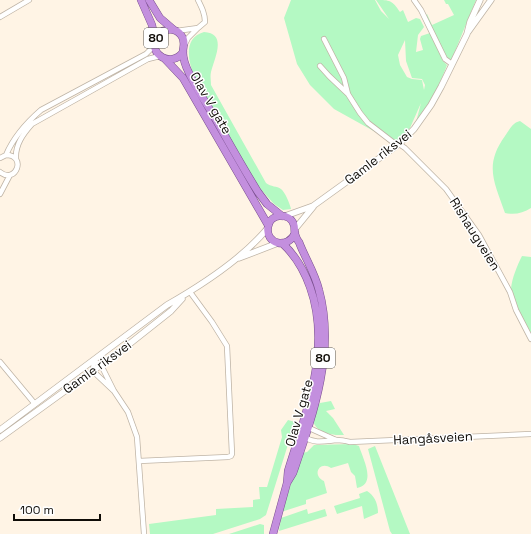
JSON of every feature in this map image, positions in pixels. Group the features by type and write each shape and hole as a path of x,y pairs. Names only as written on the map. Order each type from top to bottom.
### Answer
{"highway":[{"name":"Olav V gate","path":"141,0 152,25 155,50 183,78 268,227 270,238 280,243 295,257 312,292 318,318 319,344 316,366 273,534"},
{"name":"Olav V gate","path":"149,0 160,18 182,37 185,64 196,86 258,192 267,204 283,216 292,220 295,231 316,278 324,322 324,350 321,377 317,398 305,438 293,473 287,483"},
{"name":"80","path":"154,44 160,32 167,30 175,31"},
{"name":"80","path":"163,58 175,58 183,49"},
{"path":"268,227 274,218 283,216"},
{"path":"280,243 290,240 295,231"}],"street":[{"path":"0,17 29,0"},
{"path":"183,49 188,38 205,22 203,9 198,0"},
{"path":"414,0 421,10 445,59 452,64"},
{"name":"Gamle riksvei","path":"467,34 470,22 480,0"},
{"name":"Gamle riksvei","path":"283,216 313,206 399,144 414,129 437,95 467,34 491,0"},
{"path":"175,31 198,28"},
{"name":"Rishaugveien","path":"324,39 344,78 348,94"},
{"path":"2,156 28,121 41,110 146,54 154,44"},
{"path":"0,194 10,175 18,168 15,152 21,138 32,124 148,58 163,58"},
{"name":"Rishaugveien","path":"320,66 348,94 368,123 394,143 399,144 408,151 446,189 479,235 510,292 516,310 531,339"},
{"path":"2,156 10,155 16,159"},
{"path":"0,178 0,172 10,175"},
{"name":"Gamle riksvei","path":"295,231 313,206"},
{"name":"Gamle riksvei","path":"0,430 168,305 190,292 237,258 260,237 268,227"},
{"name":"Gamle riksvei","path":"237,258 280,243"},
{"path":"139,461 228,457 232,454 227,346 222,335 190,292"},
{"name":"Gamle riksvei","path":"0,438 101,365 172,311 190,292"},
{"path":"114,391 93,370 94,361 101,365 114,391 128,412 137,437 144,534"},
{"path":"0,362 35,404"},
{"path":"308,428 336,440 325,442 305,438 300,430 308,428"},
{"name":"Hangåsveien","path":"336,440 350,442 531,434"}],"green space":[{"path":"291,0 375,0 381,11 389,19 376,0 388,1 393,3 400,12 403,10 408,22 416,18 420,19 424,27 418,35 416,52 423,50 420,39 421,36 430,33 443,61 447,65 438,87 426,109 416,122 421,103 410,128 396,142 334,109 310,85 297,64 284,18","holes":["405,40 406,61 412,78 422,79 425,85 424,90 422,80 412,79 407,77 400,65 398,55"]},
{"path":"444,0 476,0 451,61 446,59 425,16 427,14 432,25 454,15"},
{"path":"204,32 211,33 216,37 218,42 218,48 211,74 211,85 266,183 283,191 291,209 283,210 274,204 257,185 194,76 189,57 190,44 197,35"},
{"path":"520,121 531,129 531,208 519,213 509,214 505,213 497,192 493,174 493,165 499,146 511,127"},
{"path":"522,256 531,257 531,339 518,315 511,289 512,281"},
{"path":"331,401 335,409 326,411 333,418 344,435 329,434 317,428 314,423 313,418 315,411 320,403"},
{"path":"288,420 295,422 266,515 260,519 213,534 150,534 149,524 216,515 216,509 253,507 253,500 260,499 259,487 267,487 282,437 281,430"},
{"path":"353,444 359,446 367,470 366,482 363,486 357,488 355,476 351,472 348,463 331,468 323,466 318,469 318,475 324,481 327,493 306,500 306,504 281,512 302,453 307,452 314,445"},
{"path":"375,446 410,534 392,534 390,531 368,449"},
{"path":"367,491 376,500 378,513 364,519 362,506 337,514 334,506 360,498 359,494"},
{"path":"307,509 308,514 325,509 327,516 279,531 281,518"},
{"path":"260,524 264,525 264,534 229,534"}]}
